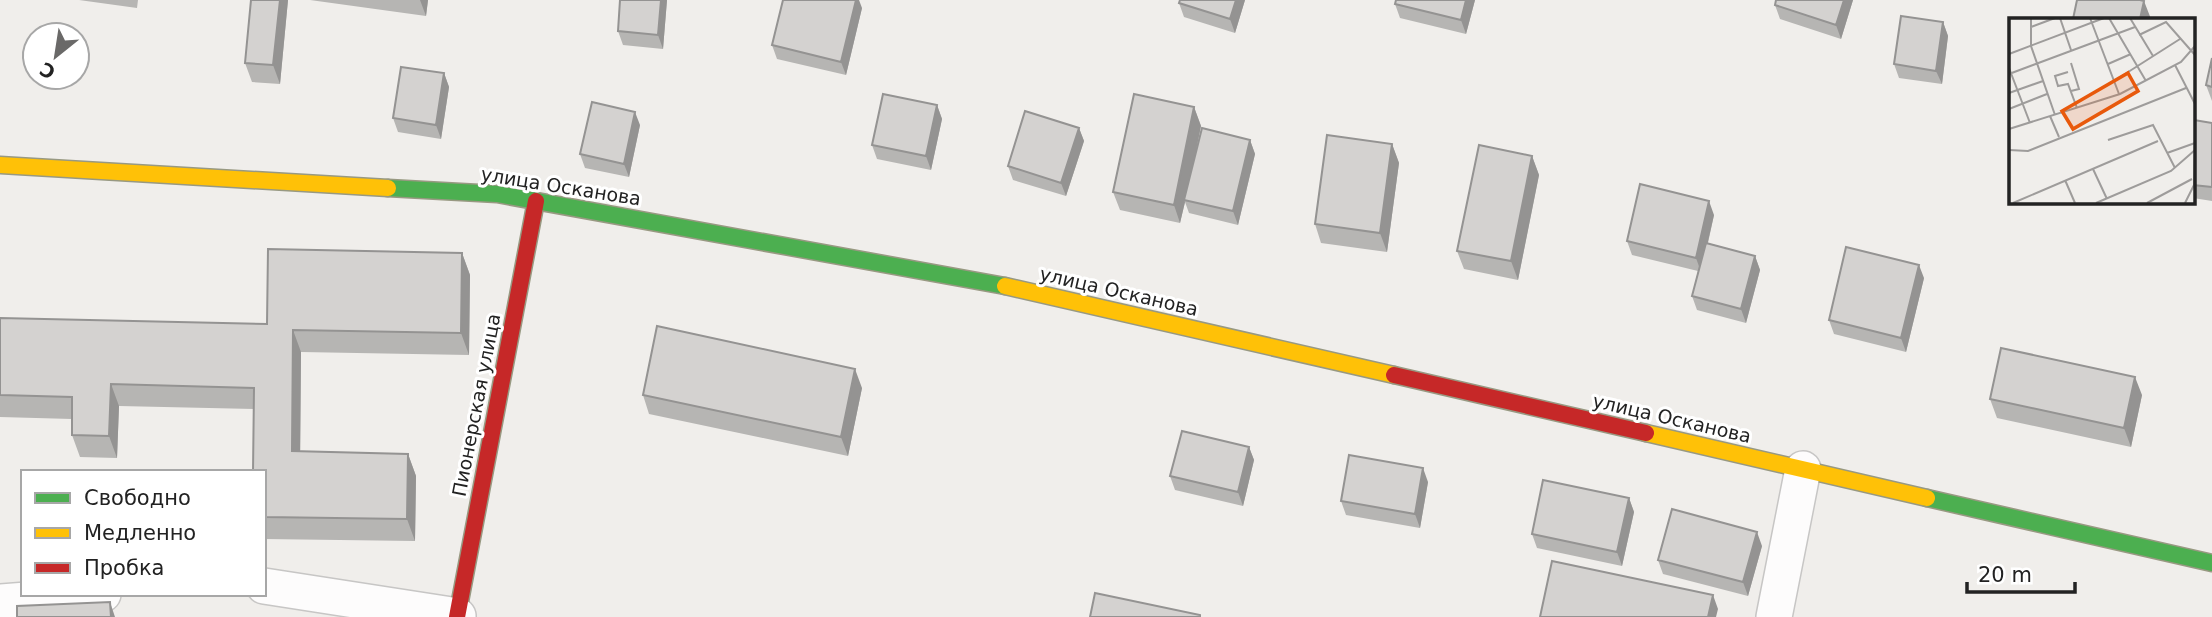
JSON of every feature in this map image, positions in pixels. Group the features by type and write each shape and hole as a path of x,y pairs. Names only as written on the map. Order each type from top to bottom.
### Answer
{"main road":[{"name":"улица Осканова","path":"0,165 497,194 536,201 1016,288 2212,564"},
{"name":"Пионерская улица","path":"457,616 536,201"}],"street":[{"path":"1774,617 1803,470"},
{"path":"266,586 457,616"},
{"path":"0,602 77,596"}],"building":[{"path":"251,0 280,0 273,65 245,63"},
{"path":"620,0 661,0 658,35 618,31"},
{"path":"783,0 856,0 841,62 772,45"},
{"path":"1180,0 1236,0 1230,19 1179,3"},
{"path":"1396,0 1466,0 1461,20 1395,4"},
{"path":"1776,0 1844,0 1836,25 1775,5"},
{"path":"2077,0 2144,1 2140,18 2073,18"},
{"path":"1901,16 1943,22 1936,71 1894,64"},
{"path":"2212,58 2212,87 2206,85"},
{"path":"401,67 444,73 436,125 393,118"},
{"path":"883,94 937,105 926,156 872,145"},
{"path":"1134,94 1194,107 1174,205 1113,192"},
{"path":"592,102 635,112 624,164 580,154"},
{"path":"1025,111 1079,128 1061,183 1008,166"},
{"path":"2194,120 2212,123 2212,187 2194,185"},
{"path":"1202,128 1250,140 1233,211 1184,200"},
{"path":"1327,135 1392,144 1380,233 1315,224"},
{"path":"1479,145 1532,156 1511,261 1457,251"},
{"path":"1640,184 1709,201 1696,258 1627,241"},
{"path":"1706,243 1755,256 1741,309 1692,296"},
{"path":"1846,247 1919,265 1901,338 1829,320"},
{"path":"268,249 462,253 461,333 293,330 292,451 408,454 407,519 266,517 266,470 253,470 254,388 111,384 109,436 72,435 72,397 0,395 0,318 267,324"},
{"path":"657,326 855,369 841,437 643,395"},
{"path":"2001,348 2135,377 2124,428 1990,399"},
{"path":"1182,431 1249,447 1238,492 1170,476"},
{"path":"1349,455 1423,468 1415,514 1341,501"},
{"path":"1543,480 1629,498 1617,552 1532,534"},
{"path":"1672,509 1757,532 1743,582 1658,560"},
{"path":"1552,561 1713,595 1708,617 1540,617"},
{"path":"1095,593 1200,615 1200,617 1090,617"},
{"path":"110,602 111,617 17,617 17,606"}],"traffic: fast":[{"path":"388,188 497,194 1005,286"},
{"path":"1927,498 2212,563"}],"traffic: slow":[{"path":"0,165 388,188"},
{"path":"1005,286 1394,375"},
{"path":"1646,433 1927,498"}],"traffic: jam":[{"path":"457,617 536,201"},
{"path":"1394,375 1646,433"}]}
